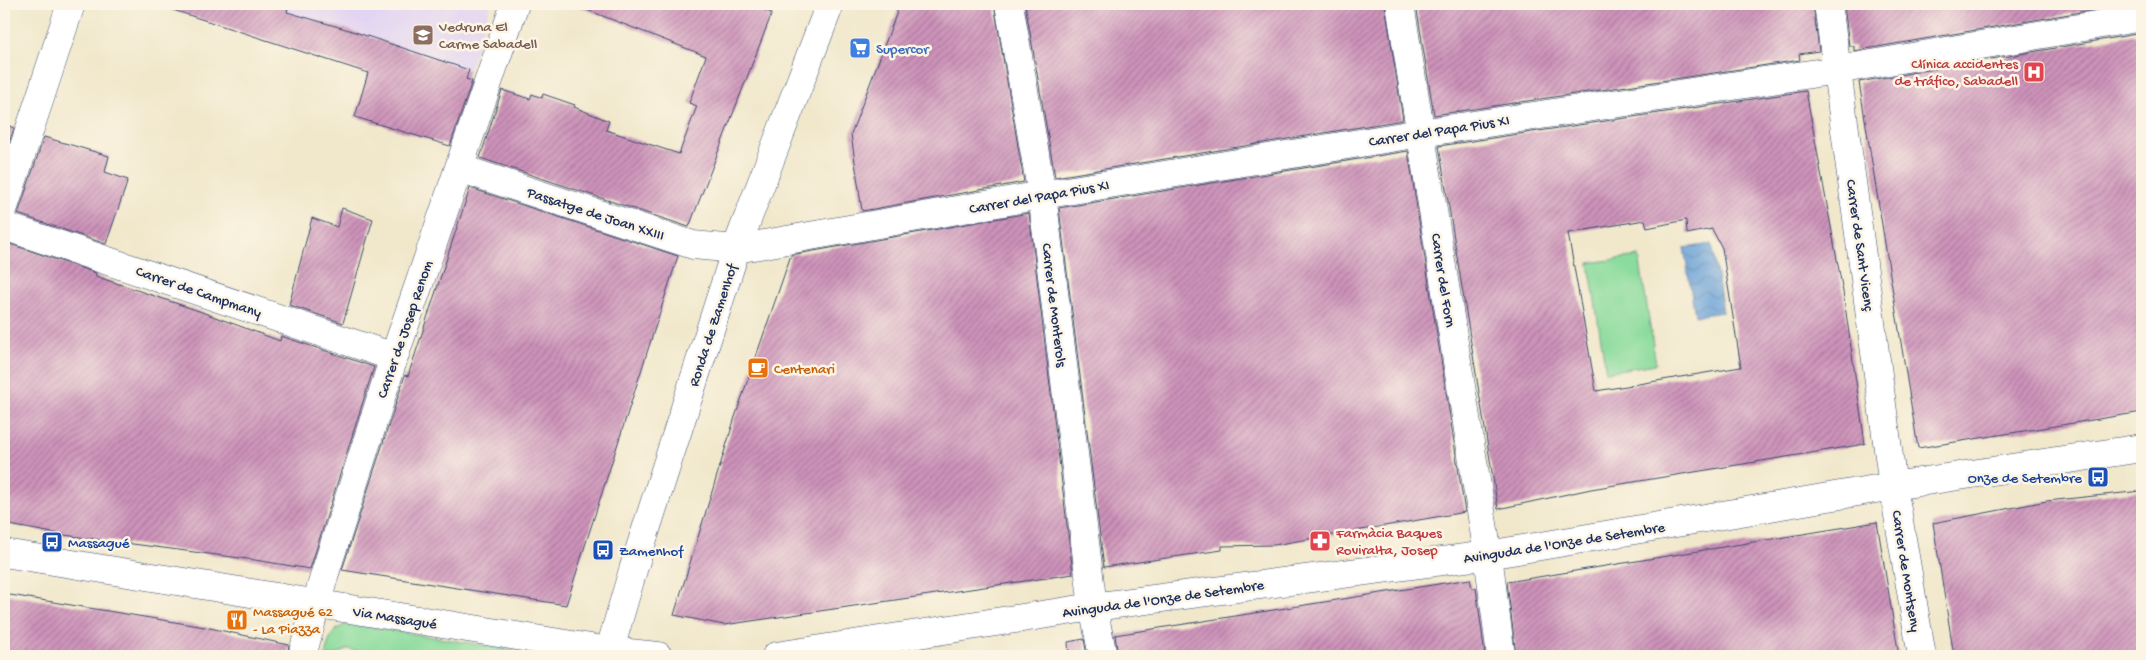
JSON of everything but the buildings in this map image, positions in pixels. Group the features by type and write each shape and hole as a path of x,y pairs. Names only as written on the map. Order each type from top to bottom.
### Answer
{"street":[{"path":"4,207 71,4"},
{"name":"Carrer de Josep Renom","path":"302,656 315,604 394,357 515,4"},
{"name":"Carrer de Monterols","path":"1009,4 1042,195 1093,607 1103,656"},
{"name":"Carrer del Forn","path":"1400,4 1488,555 1501,656"},
{"name":"Carrer de Sant Vicenç","path":"1828,4 1893,486"},
{"name":"Ronda de Zamenhof","path":"608,654 736,249 825,5"},
{"name":"Carrer del Papa Pius XI","path":"736,249 1042,195 1421,133 1837,70 2142,17"},
{"name":"Passatge de Joan XXIII","path":"459,168 692,245 736,249"},
{"name":"Carrer de Campmany","path":"4,226 394,357"},
{"name":"Avinguda de l'Onze de Setembre","path":"776,656 1093,607 1488,555 1893,486 2142,448"},
{"name":"Carrer de Montseny","path":"1893,486 1922,656"},
{"name":"Via Massagué","path":"4,553 608,654"},
{"path":"608,654 658,656"}],"shaded area":[{"name":"Vedruna El Carme Sabadell","path":"154,4 491,4 469,70 353,31 343,65"}],"green space":[{"path":"1639,256 1656,364 1606,372 1589,263"},
{"path":"353,624 519,651 531,656 375,656 348,649 333,656 325,656 330,639 336,630"}],"water":[{"path":"1712,244 1723,312 1695,316 1684,248"}],"place":[{"name":"Vedruna El Carme Sabadell","path":"423,35"},
{"name":"Supercor","path":"860,48"},
{"name":"Clínica accidentes de tráfico, Sabadell","path":"2034,72"},
{"name":"Centenari","path":"758,368"},
{"name":"Onze de Setembre","path":"2098,477"},
{"name":"Farmàcia Baques Roviralta, Josep","path":"1320,541"},
{"name":"Massagué","path":"52,542"},
{"name":"Zamenhof","path":"603,550"},
{"name":"Massagué 62 - La Piazza","path":"237,620"}]}
